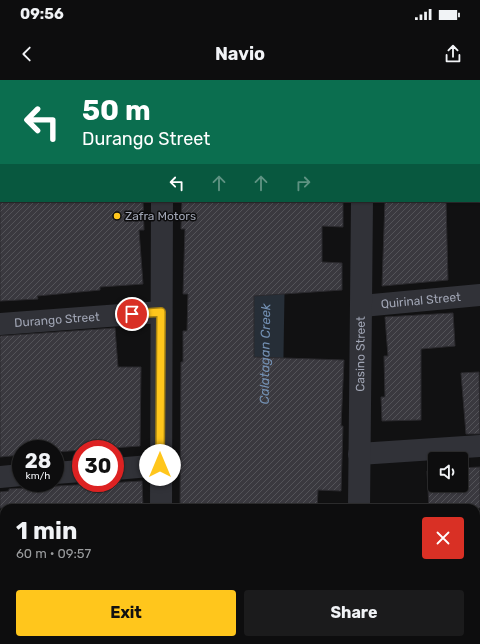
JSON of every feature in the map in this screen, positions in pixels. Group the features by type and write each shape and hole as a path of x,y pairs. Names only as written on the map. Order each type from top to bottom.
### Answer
{"street":[{"path":"161,504 162,202"},
{"name":"Casino Street","path":"359,504 362,202"},
{"name":"Quirinal Street","path":"362,306 480,295"},
{"name":"Durango Street","path":"0,324 161,312"},
{"path":"359,454 480,446"},
{"path":"124,467 160,465"},
{"path":"0,477 12,476"}],"building":[{"path":"0,202 143,202 144,230 139,230 143,284 100,287 100,290 37,296 38,299 0,301"},
{"path":"182,202 343,202 343,227 322,226 322,262 342,263 342,290 254,296 254,357 344,360 341,426 343,426 341,491 318,490 317,504 180,504 181,362 183,362 183,331 187,331 188,294 183,294 185,229 181,229"},
{"path":"385,202 446,202 448,280 382,286"},
{"path":"453,313 455,346 421,349 421,420 382,421 381,397 385,397 384,356 388,356 385,317"},
{"path":"115,328 118,367 141,367 140,446 124,447 124,440 72,440 72,451 64,451 64,440 12,440 12,456 0,457 0,336"},
{"path":"479,372 480,434 466,434 461,373"},
{"path":"480,467 480,504 429,504 428,492 468,492 468,468"},
{"path":"142,481 143,504 0,504 0,492 9,491 9,489 12,489 12,492 64,492 64,486 72,485 72,492 124,492 124,482"}],"waterway":[{"name":"Calatagan Creek","path":"262,504 267,202"}],"place":[{"name":"Zafra Motors","path":"117,216"}],"route":[{"path":"132,314 161,312 160,465"}]}
